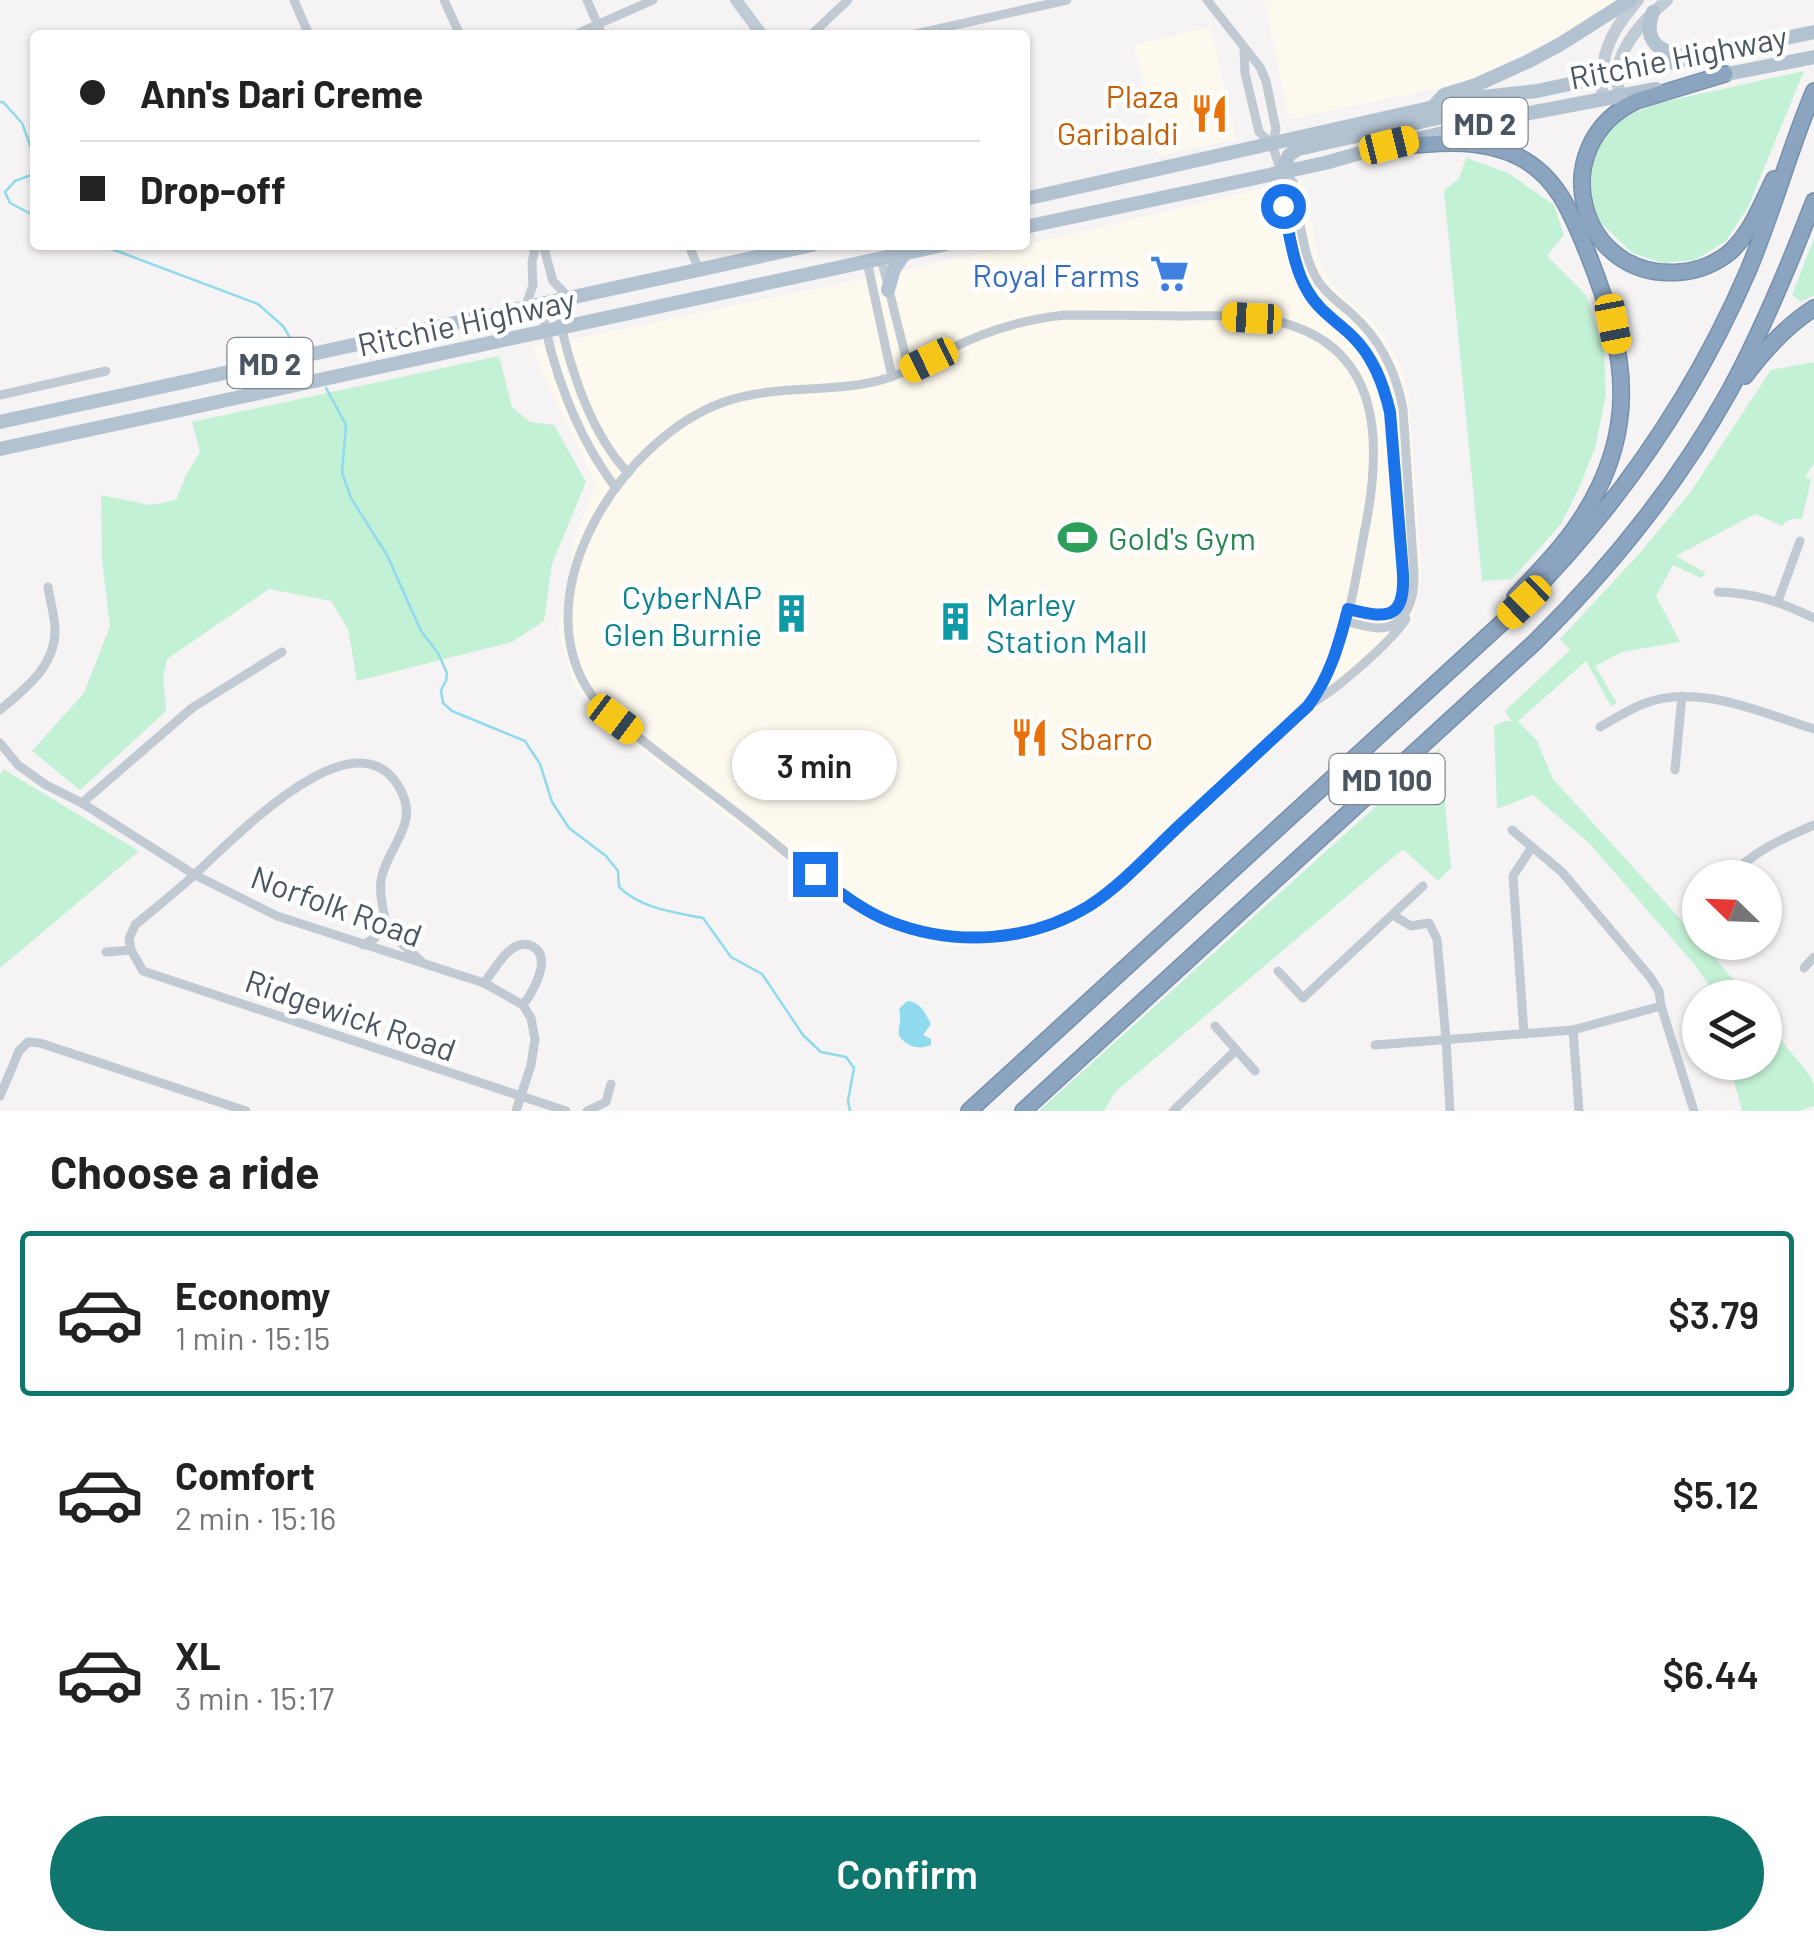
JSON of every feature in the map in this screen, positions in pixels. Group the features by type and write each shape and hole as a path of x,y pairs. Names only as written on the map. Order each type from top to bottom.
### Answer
{"highway":[{"path":"1725,74 1622,108 1609,118 1590,144 1581,177 1584,209 1601,240 1642,268 1688,272 1729,252 1750,224 1807,107"},
{"name":"MD 100","path":"969,1111 1442,679 1544,582 1620,492 1696,376 1749,269 1814,91"},
{"path":"1368,150 1476,144 1518,157 1549,179 1572,214 1613,324 1620,356 1619,422 1603,479 1590,505 1550,560 1442,679"},
{"name":"MD 100","path":"1023,1111 1480,694 1574,603 1650,512 1715,414 1757,338 1814,201"},
{"path":"1715,414 1770,346 1814,308"}],"main road":[{"path":"736,0 758,30"},
{"path":"1432,108 1444,95 1529,61 1630,0"},
{"path":"1620,96 1608,76 1604,56 1614,32 1638,0"},
{"path":"1603,100 1608,76 1630,42 1652,12 1668,0"},
{"path":"1652,12 1649,28 1657,46 1671,54 1696,58"},
{"name":"Ritchie Highway","path":"1030,198 1474,98 1537,91 1814,32"},
{"name":"Ritchie Highway","path":"1030,227 1535,112 1814,57"},
{"path":"1281,172 1298,149 1497,105 1537,91"},
{"name":"Ritchie Highway","path":"0,422 789,250"},
{"name":"Ritchie Highway","path":"0,448 553,330 875,255 920,250"},
{"path":"888,290 894,268 905,253"}],"street":[{"path":"294,0 308,30"},
{"path":"444,0 458,30"},
{"path":"587,0 600,30 654,0"},
{"path":"816,30 848,0"},
{"path":"933,30 1067,0"},
{"path":"1207,0 1266,80 1276,129 1272,144"},
{"path":"1244,47 1245,73 1260,132 1272,144 1281,172 1278,185 1299,272 1307,290 1328,316 1364,350 1380,378 1390,412 1402,594 1400,603 1389,614 1376,616 1348,609"},
{"path":"1281,172 1293,182 1310,266 1327,293 1375,338 1393,369 1400,391 1414,573 1409,614 1394,633 1329,693 1308,706"},
{"path":"525,308 532,289 532,262 537,250"},
{"path":"541,250 553,281 553,330 560,382 593,452 616,488"},
{"path":"691,250 699,270"},
{"path":"875,255 908,370"},
{"path":"875,255 892,377"},
{"path":"555,302 553,330 608,449 628,473"},
{"path":"1066,314 1252,318 1306,332 1350,366 1363,390 1372,423 1375,465 1348,609 1332,667 1308,706 1134,869 1076,913 1038,929 994,937 948,936 912,929 889,922 840,894 615,719 588,692 578,674 567,625 573,580 586,537 598,514 628,473 681,424 724,402 769,392 841,388 892,377 981,336 1066,314"},
{"path":"0,395 106,371"},
{"path":"1778,600 1800,541"},
{"path":"0,710 29,687 52,650 55,628 48,587"},
{"path":"1718,592 1778,600 1814,618"},
{"path":"1345,621 1388,627 1402,617 1413,597"},
{"path":"82,803 192,708 282,652"},
{"path":"1675,770 1682,696"},
{"path":"1600,727 1644,704 1682,696 1726,702 1814,729"},
{"name":"Norfolk Road","path":"0,743 18,764 46,785 82,803 195,874 277,916 484,983 523,1005"},
{"path":"106,952 131,950 129,939 135,925 304,782 337,766 370,764 395,781 408,813 381,882 386,920 400,942 426,965"},
{"path":"1746,860 1814,825"},
{"path":"1512,830 1562,872 1650,977 1659,991 1660,1006 1694,1111"},
{"path":"1524,1034 1513,876 1532,847"},
{"path":"1278,971 1303,998 1424,886"},
{"path":"1393,914 1411,926 1429,923 1437,939 1450,1111"},
{"path":"363,945 375,938 386,920"},
{"path":"484,983 509,952 520,945 530,945 538,951 540,970 532,994 523,1005 531,1018 535,1039 531,1066 516,1111"},
{"name":"Ridgewick Road","path":"131,950 144,971 566,1111"},
{"path":"1804,968 1814,957"},
{"path":"1375,1044 1573,1030 1660,1006"},
{"path":"1216,1026 1255,1071"},
{"path":"1573,1030 1579,1111"},
{"path":"0,1096 28,1042 246,1111"},
{"path":"1172,1111 1236,1050"},
{"path":"587,1111 606,1102 612,1084"}],"shaded area":[{"path":"1264,0 1617,0 1563,34 1459,84 1289,119"},
{"path":"1211,27 1236,139 1158,156 1134,45"},
{"path":"1302,179 1319,258 1332,285 1369,319 1387,342 1408,390 1422,575 1413,619 1392,644 1311,714 1117,896 1075,923 1038,938 958,947 929,943 880,926 849,909 606,723 574,685 559,630 576,533 596,485 531,348 1001,250 1030,250 1030,244"}],"green space":[{"path":"1804,71 1748,207 1726,241 1695,260 1663,263 1632,253 1598,220 1590,202 1589,175 1597,146 1614,122 1654,104"},
{"path":"1466,158 1508,173 1554,205 1564,235 1547,256 1586,295 1604,349 1606,394 1595,448 1579,488 1561,524 1512,579 1482,581 1444,190 1459,179"},
{"path":"1814,238 1814,295 1801,302 1792,295"},
{"path":"499,356 512,407 530,422 554,425 586,482 552,564 544,621 512,642 357,681 348,629 331,601 269,589 167,659 163,677 166,711 80,790 32,751 84,693 110,626 102,560 101,495 150,505 176,500 200,452 192,422"},
{"path":"1814,362 1814,464 1805,476 1811,480 1802,519 1790,520 1782,526 1755,514 1676,556 1706,573 1701,578 1673,565 1656,596 1680,642 1622,652 1595,666 1617,703 1611,706 1586,661 1518,721 1537,741 1553,779 1682,921 1682,950 1589,843 1533,795 1497,809 1494,726 1512,721 1505,711 1570,650 1560,639 1690,493 1771,370"},
{"path":"1440,748 1451,868 1438,881 1403,849 1115,1092 1104,1111 1039,1111"},
{"path":"3,769 139,851 0,968 0,775"},
{"path":"1691,960 1717,960 1733,980 1705,980"},
{"path":"1782,1041 1810,1076 1814,1106 1799,1111 1742,1111 1734,1080 1782,1080"}],"water":[{"path":"907,1001 919,1006 927,1016 931,1024 923,1035 931,1039 931,1045 914,1046 899,1036 899,1009"}],"waterway":[{"path":"0,102 22,123 30,145"},
{"path":"30,175 15,181 5,192 10,203 30,213"},
{"path":"114,250 258,304 283,326 295,346"},
{"path":"326,388 346,425 342,473 351,498 387,555 421,631 447,673 441,690 443,703 452,711 525,741 540,764 552,802 569,828 606,856 618,871 619,887 648,905 703,918 731,957 762,974 803,1035 821,1052 846,1057 854,1068 850,1111"}],"place":[{"name":"Plaza Garibaldi","path":"1209,113"},
{"name":"Royal Farms","path":"1170,274"},
{"name":"Gold's Gym","path":"1078,537"},
{"name":"CyberNAP Glen Burnie","path":"792,614"},
{"name":"Marley Station Mall","path":"956,621"},
{"name":"Sbarro","path":"1030,737"}],"route":[{"path":"815,874 840,894 889,922 934,935 994,937 1057,922 1105,894 1308,706 1332,667 1348,609 1382,616 1400,603 1403,574 1386,397 1364,350 1318,306 1307,290 1283,206"}]}
